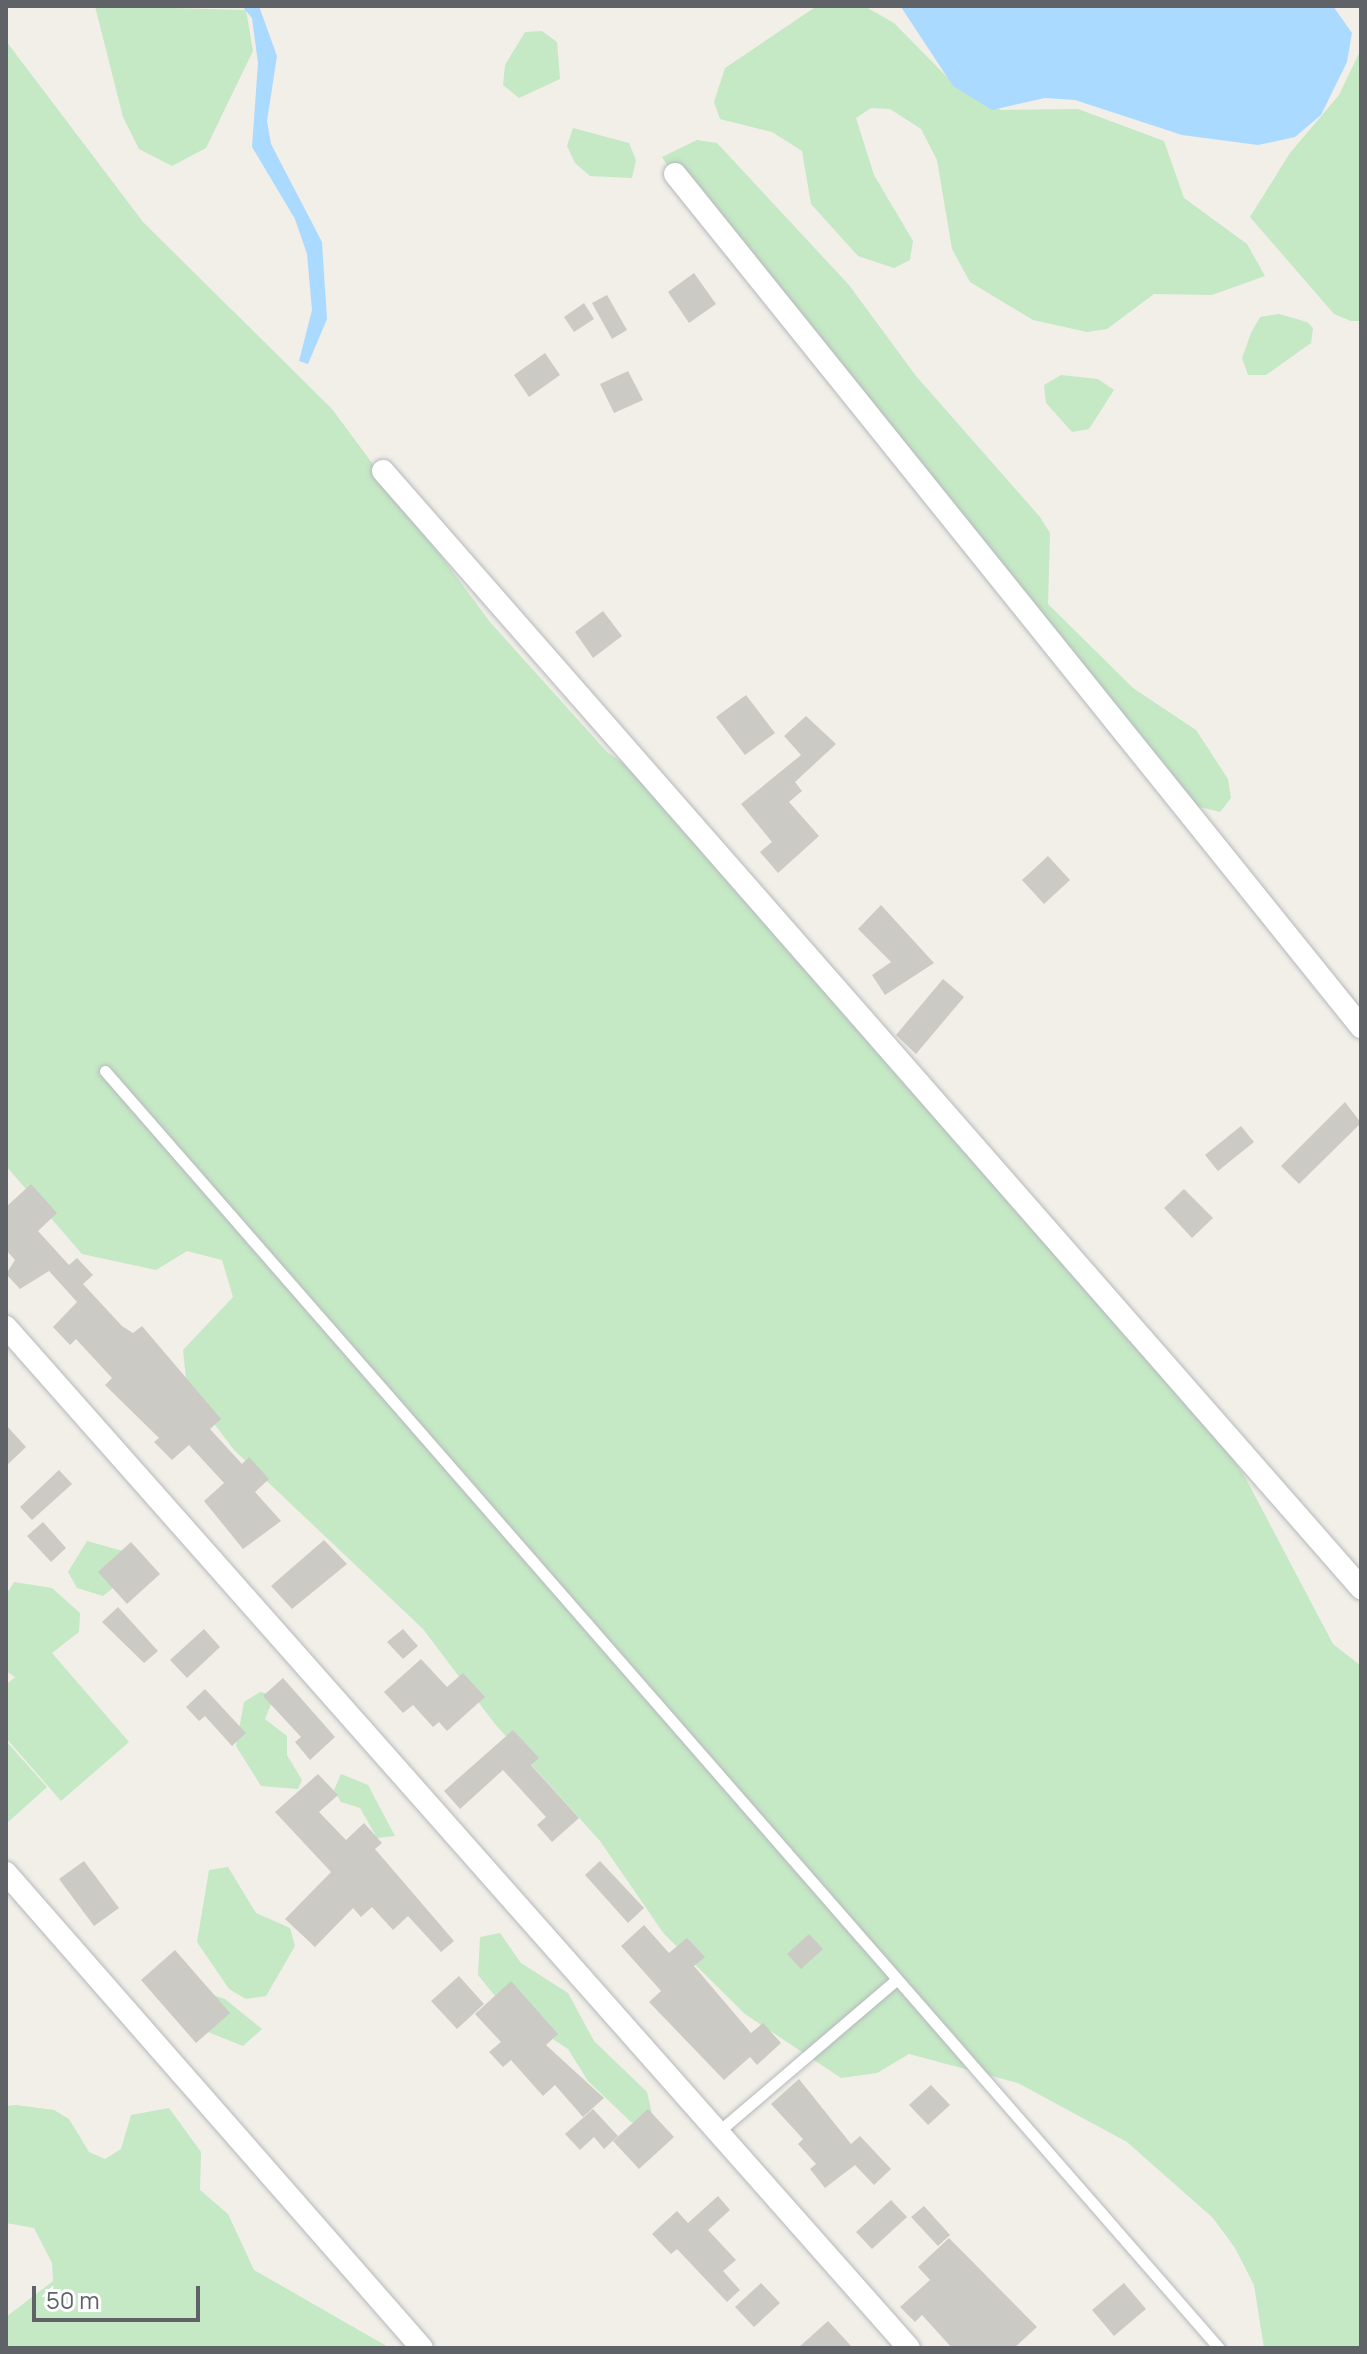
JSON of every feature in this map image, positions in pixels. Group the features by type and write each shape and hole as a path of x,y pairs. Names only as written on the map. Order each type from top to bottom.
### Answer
{"street":[{"path":"675,174 1361,1027"},
{"path":"383,471 1361,1588"},
{"path":"6,1327 909,2348"},
{"path":"6,1873 422,2348"}],"lane":[{"path":"105,1071 1219,2348"},
{"path":"718,2132 896,1980"}],"green space":[{"path":"95,6 246,10 253,51 206,148 172,166 139,149 123,117"},
{"path":"817,6 864,6 894,23 949,79 1001,110 1078,109 1164,141 1184,198 1247,244 1265,276 1212,295 1154,294 1107,329 1087,332 1033,320 970,282 952,249 937,160 921,129 890,109 871,108 856,118 874,175 913,241 910,260 894,268 858,256 811,204 802,151 772,132 720,119 714,102 725,68"},
{"path":"542,31 557,42 560,79 519,98 503,85 505,65 525,32"},
{"path":"6,41 143,222 332,409 490,622 607,752 666,793 1202,1412 1245,1477 1333,1644 1361,1666 1361,2348 1264,2348 1254,2285 1235,2248 1213,2218 1127,2142 1018,2083 909,2054 877,2073 841,2078 745,2014 664,1934 600,1841 495,1724 423,1629 234,1450 187,1388 183,1350 233,1297 222,1260 187,1251 156,1270 82,1254 6,1166"},
{"path":"1361,49 1361,321 1351,321 1334,314 1250,217 1290,153 1339,95"},
{"path":"573,128 629,143 636,160 632,178 590,176 575,163 567,146"},
{"path":"697,140 717,143 849,285 916,376 1040,517 1050,533 1048,604 1133,688 1196,730 1228,779 1231,798 1220,812 1184,803 823,375 794,329 727,258 662,157"},
{"path":"1279,314 1307,322 1313,328 1311,343 1266,375 1248,375 1242,358 1251,333 1260,317"},
{"path":"1061,375 1098,379 1114,390 1089,429 1072,432 1046,403 1044,385"},
{"path":"87,1541 123,1551 118,1584 103,1596 77,1588 68,1572"},
{"path":"14,1582 52,1588 80,1613 79,1632 52,1653 129,1742 61,1801 6,1738 6,1685 15,1677 6,1671 6,1595"},
{"path":"260,1692 269,1694 272,1702 265,1719 287,1736 287,1755 302,1780 298,1789 261,1786 236,1746 244,1702"},
{"path":"6,1741 47,1787 6,1824"},
{"path":"341,1774 368,1785 395,1836 377,1838 360,1808 341,1802 334,1790"},
{"path":"228,1867 256,1913 290,1928 295,1946 266,1996 246,1999 229,1989 197,1942 209,1870"},
{"path":"500,1933 521,1963 568,1993 594,2041 647,2092 655,2127 631,2122 588,2081 568,2049 504,2007 478,1975 480,1937"},
{"path":"210,1994 225,1999 262,2029 243,2046 193,2026"},
{"path":"6,2106 54,2110 69,2119 89,2152 105,2159 121,2149 131,2115 169,2108 201,2152 200,2190 228,2214 254,2270 390,2348 6,2348 6,2317 53,2281 52,2263 34,2228 6,2223"}],"water":[{"path":"242,6 259,6 277,56 267,121 271,144 322,242 327,319 308,364 299,361 312,310 307,254 295,219 252,147 258,63 252,18"},
{"path":"1333,6 1352,33 1347,62 1321,115 1295,137 1258,145 1182,135 1075,100 1045,98 992,110 953,86 901,7"}],"building":[{"path":"694,273 716,304 689,323 668,292"},
{"path":"607,295 627,330 612,339 592,303"},
{"path":"584,303 594,319 574,332 564,317"},
{"path":"545,353 560,375 529,397 514,375"},
{"path":"628,371 643,400 614,413 600,384"},
{"path":"603,611 622,636 593,658 575,632"},
{"path":"746,695 775,733 745,755 716,717"},
{"path":"806,716 836,744 795,782 802,791 789,802 819,836 778,873 760,852 772,842 741,804 801,755 784,736"},
{"path":"1048,856 1070,880 1044,904 1022,880"},
{"path":"881,905 934,963 885,995 872,975 891,962 858,929"},
{"path":"943,979 964,997 916,1054 896,1035"},
{"path":"1345,1102 1361,1123 1299,1184 1281,1166"},
{"path":"1241,1126 1254,1142 1218,1171 1205,1155"},
{"path":"31,1184 57,1213 38,1231 69,1265 77,1258 93,1275 83,1284 122,1326 133,1333 142,1326 221,1419 210,1429 242,1464 249,1457 269,1479 255,1492 281,1521 243,1549 204,1501 224,1483 189,1445 172,1460 154,1442 159,1438 105,1385 112,1378 76,1339 70,1345 53,1327 77,1302 49,1271 20,1289 6,1274 15,1260 6,1250 6,1207"},
{"path":"1184,1189 1213,1218 1192,1238 1164,1208"},
{"path":"6,1425 26,1447 6,1466"},
{"path":"59,1470 72,1484 32,1520 20,1507"},
{"path":"43,1522 66,1548 51,1562 27,1536"},
{"path":"324,1540 347,1564 292,1609 271,1586"},
{"path":"131,1542 160,1574 127,1604 98,1572"},
{"path":"118,1607 158,1651 144,1663 102,1622"},
{"path":"204,1629 220,1647 187,1678 170,1660"},
{"path":"403,1629 418,1646 403,1659 387,1642"},
{"path":"421,1659 447,1687 463,1673 485,1697 447,1731 439,1722 433,1727 413,1705 403,1713 384,1692"},
{"path":"283,1678 335,1737 310,1760 295,1742 301,1737 263,1696"},
{"path":"205,1689 246,1733 232,1746 205,1716 199,1721 186,1707"},
{"path":"513,1730 539,1758 531,1765 579,1818 552,1842 537,1825 546,1817 503,1770 460,1809 444,1791"},
{"path":"318,1774 338,1795 319,1812 346,1840 364,1823 382,1843 375,1849 454,1941 441,1952 408,1916 393,1930 372,1907 361,1917 353,1908 315,1947 285,1919 331,1872 275,1812"},
{"path":"84,1861 119,1908 94,1926 59,1879"},
{"path":"600,1861 644,1908 628,1923 585,1875"},
{"path":"644,1925 669,1953 687,1938 705,1957 694,1966 751,2033 763,2023 781,2043 757,2065 750,2057 724,2080 649,2002 661,1991 621,1946"},
{"path":"809,1934 823,1949 801,1969 787,1954"},
{"path":"175,1950 230,2013 196,2043 141,1980"},
{"path":"459,1976 484,2004 457,2029 431,2001"},
{"path":"511,1981 558,2034 546,2045 604,2098 583,2117 555,2085 543,2096 511,2060 503,2067 489,2052 501,2042 475,2014"},
{"path":"799,2079 851,2144 860,2136 891,2169 874,2185 855,2165 825,2188 810,2169 816,2164 798,2144 803,2139 771,2104"},
{"path":"931,2085 950,2105 928,2125 909,2105"},
{"path":"593,2109 618,2136 604,2149 594,2137 580,2150 565,2134"},
{"path":"648,2109 674,2137 639,2169 613,2141"},
{"path":"718,2196 730,2210 708,2230 736,2260 723,2271 740,2290 727,2302 677,2249 671,2254 652,2234 677,2211 688,2223"},
{"path":"891,2200 907,2217 872,2249 856,2232"},
{"path":"924,2206 950,2235 938,2246 911,2217"},
{"path":"949,2238 1037,2327 1014,2348 952,2348 922,2315 915,2322 900,2307 930,2280 918,2267"},
{"path":"761,2283 780,2303 754,2327 735,2307"},
{"path":"1124,2283 1146,2309 1114,2336 1092,2310"},
{"path":"828,2321 853,2348 798,2348"}]}
